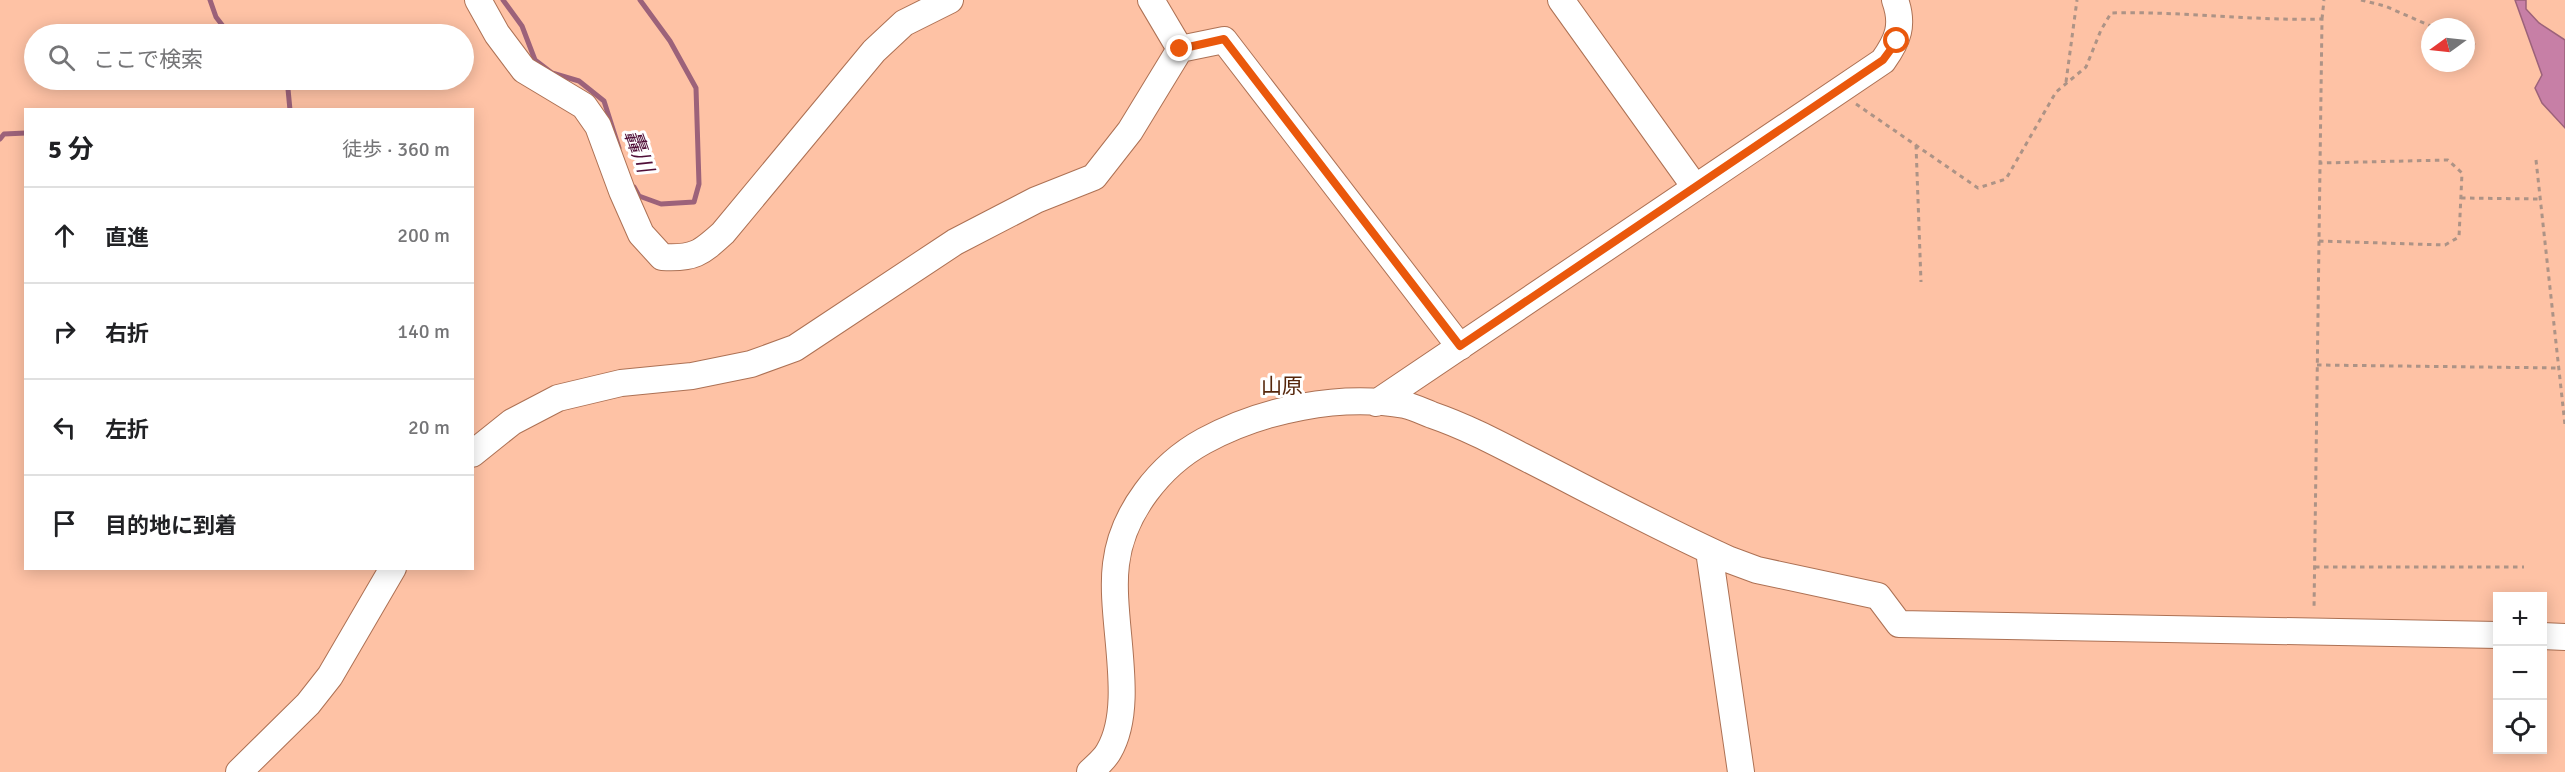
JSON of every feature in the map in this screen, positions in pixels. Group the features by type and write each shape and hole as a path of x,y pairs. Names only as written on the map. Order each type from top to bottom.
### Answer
{"street":[{"path":"478,0 497,34 524,70 584,106 598,126 641,234 663,257 685,258 702,252 723,233 874,51 904,23 950,0"},
{"path":"1151,0 1180,49"},
{"path":"1561,0 1695,187"},
{"path":"1376,403 1883,60 1897,41 1901,24 1895,0"},
{"path":"474,452 512,422 558,398 621,383 712,372 751,363 795,348 955,243 1036,200 1094,177 1130,131 1180,49 1224,39 1460,346"},
{"path":"1090,772 1108,752 1119,728 1116,563 1125,531 1138,502 1162,473 1191,448 1218,434 1255,420 1301,408 1351,401 1407,405 1466,427 1709,551 1757,570 1878,596 1899,624 2493,635"},
{"path":"1709,551 1739,766"},
{"path":"239,772 308,704 330,676 392,570"},
{"path":"2547,636 2565,637"}],"path":[{"path":"2066,84 2077,0"},
{"path":"2314,631 2324,0"},
{"path":"2361,0 2385,6 2421,22"},
{"path":"1837,92 1978,188 2006,179 2056,92 2086,67 2100,30 2111,13 2256,16 2281,20 2322,19"},
{"path":"1916,145 1921,282"},
{"path":"2319,241 2445,245 2459,237 2462,173 2448,160 2320,163"},
{"path":"2536,160 2565,425"},
{"path":"2461,198 2540,199"},
{"path":"2317,365 2559,368"},
{"path":"2315,567 2524,567"}],"green space":[{"name":"山原","path":"0,0 2565,0 2565,772 0,772"}],"shaded area":[{"path":"2515,0 2526,0 2526,9 2539,23 2565,40 2565,128 2542,103 2535,88 2542,75"}],"waterway":[{"name":"轟川","path":"210,0 216,17 221,24"},
{"name":"轟川","path":"503,0 522,26 535,60 552,73 579,81 604,101 619,148"},
{"name":"轟川","path":"634,187 639,196 661,204 694,202 699,184 696,88 670,41 640,0"},
{"name":"轟川","path":"288,90 290,108"},
{"name":"轟川","path":"0,139 4,134 24,133"}],"route":[{"path":"1180,49 1224,39 1316,162 1460,346 1883,60 1897,41"}]}
